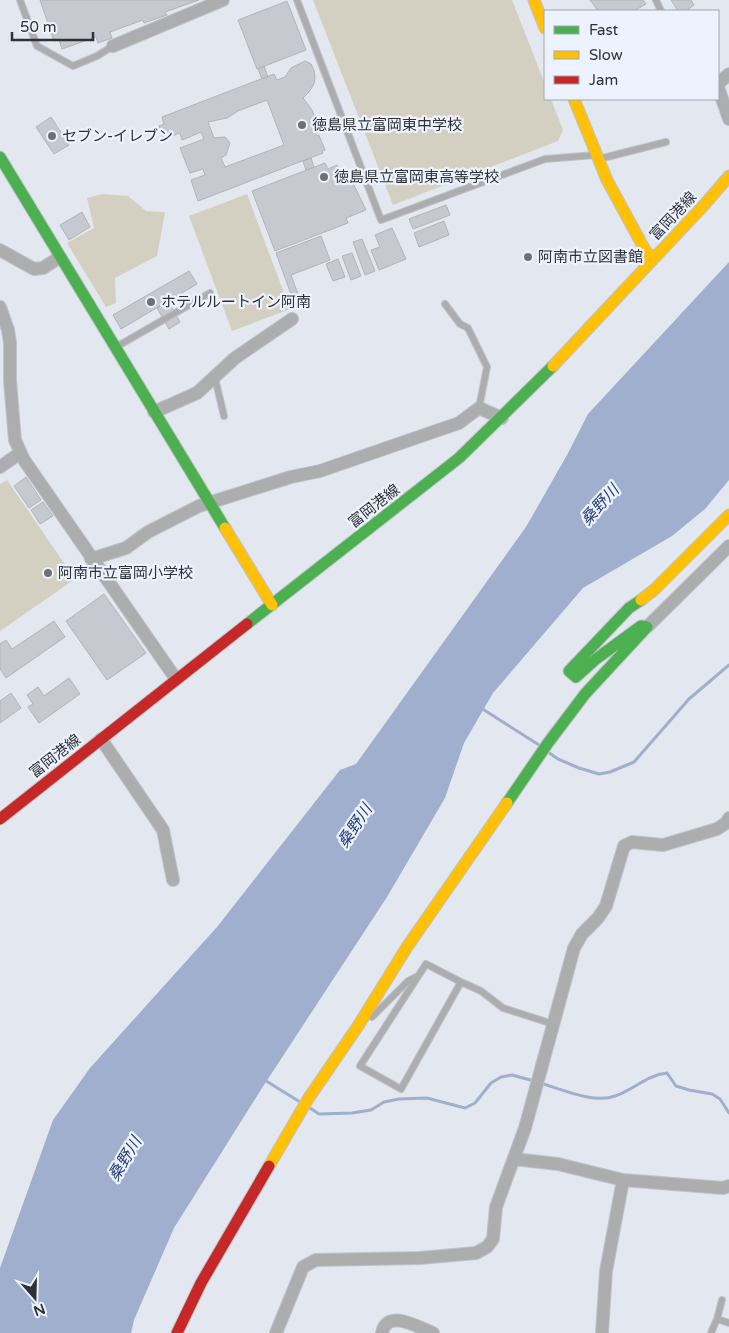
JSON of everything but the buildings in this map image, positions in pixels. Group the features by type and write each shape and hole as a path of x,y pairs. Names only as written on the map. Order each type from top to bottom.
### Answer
{"street":[{"path":"113,46 223,0"},
{"path":"534,0 544,25"},
{"path":"719,84 729,74"},
{"path":"719,88 729,119"},
{"path":"574,100 607,180 644,250 652,259"},
{"path":"0,157 272,605"},
{"name":"富岡港線","path":"0,819 459,458 502,418 729,176"},
{"path":"0,250 34,269 43,268 60,257"},
{"path":"0,307 8,330 12,421 15,440 20,453 91,559 176,679"},
{"path":"154,412 197,393 235,358 292,319"},
{"path":"91,559 126,548 148,532 199,506 291,477 320,471 459,423 479,408 502,418"},
{"path":"0,467 20,453"},
{"path":"647,627 641,626 596,659 576,678 569,671 629,608 654,590 729,516"},
{"path":"177,1333 201,1283 308,1099 358,1026 407,947 548,743 585,694 647,627 729,546"},
{"path":"101,739 163,830 174,880"},
{"path":"276,1333 303,1267 316,1260 420,1258 476,1253 487,1247 493,1239 496,1207 525,1128 574,948 582,934 598,918 606,906 624,846 632,842 663,845 717,829 728,822"},
{"path":"514,1159 558,1164 623,1180 723,1188 729,1186"},
{"path":"602,1333 606,1271 623,1180"},
{"path":"382,1333 384,1326 388,1322 396,1320 407,1322 433,1333"}],"lane":[{"path":"20,0 37,46 73,66 97,56 113,46"},
{"path":"297,0 381,220 546,159 598,157 666,142"},
{"path":"115,348 210,293"},
{"path":"445,304 460,324 468,328 487,366 479,408"},
{"path":"215,378 224,416"},
{"path":"461,982 401,1089 360,1066 426,964 480,991 503,1008 554,1024"},
{"path":"358,1026 367,1022 408,981 417,976"},
{"path":"711,1333 722,1300"},
{"path":"716,1319 729,1323"}],"shaded area":[{"path":"313,0 512,0 544,81 544,100 551,100 563,130 558,141 393,205"},
{"path":"103,194 128,196 146,211 165,213 157,256 115,278 116,303 106,307 67,243 94,228 87,198"},
{"path":"247,194 290,309 232,331 189,216"},
{"path":"7,480 75,579 0,631 0,484"}],"water":[{"name":"桑野川","path":"729,262 729,480 705,509 672,536 583,588 493,693 464,743 445,798 387,897 262,1088 174,1228 134,1320 131,1333 0,1333 0,1268 53,1120 90,1068 217,927 340,770 356,764 526,527 588,414"}],"waterway":[{"path":"548,752 558,759 599,774 610,772 634,762 689,699 729,665"},
{"path":"481,708 539,745"},
{"path":"540,1083 578,1095 607,1098 622,1093 660,1074 667,1073 676,1086 712,1094 720,1099 729,1113"},
{"path":"310,1108 319,1114 352,1113 371,1110 384,1102 399,1099 427,1098 465,1108 475,1103 491,1083 501,1077 512,1075 534,1081"},
{"path":"263,1079 300,1102"}],"traffic: fast":[{"path":"0,157 225,528"},
{"path":"247,624 459,458 553,366"},
{"path":"507,803 548,743 585,694 647,627 641,626 596,659 576,677 569,671 629,608 641,600"}],"traffic: slow":[{"path":"534,0 544,25"},
{"path":"574,100 607,180 645,250 653,259"},
{"path":"553,366 729,176"},
{"path":"641,600 654,590 729,515"},
{"path":"225,528 272,605"},
{"path":"269,1166 308,1099 358,1026 407,947 507,803"}],"traffic: jam":[{"path":"0,819 247,624"},
{"path":"177,1333 201,1283 269,1166"}],"place":[{"name":"徳島県立富岡東中学校","path":"302,125"},
{"name":"セブン-イレブン","path":"52,136"},
{"name":"徳島県立富岡東高等学校","path":"324,177"},
{"name":"阿南市立図書館","path":"528,257"},
{"name":"ホテルルートイン阿南","path":"151,302"},
{"name":"阿南市立富岡小学校","path":"48,573"}]}
